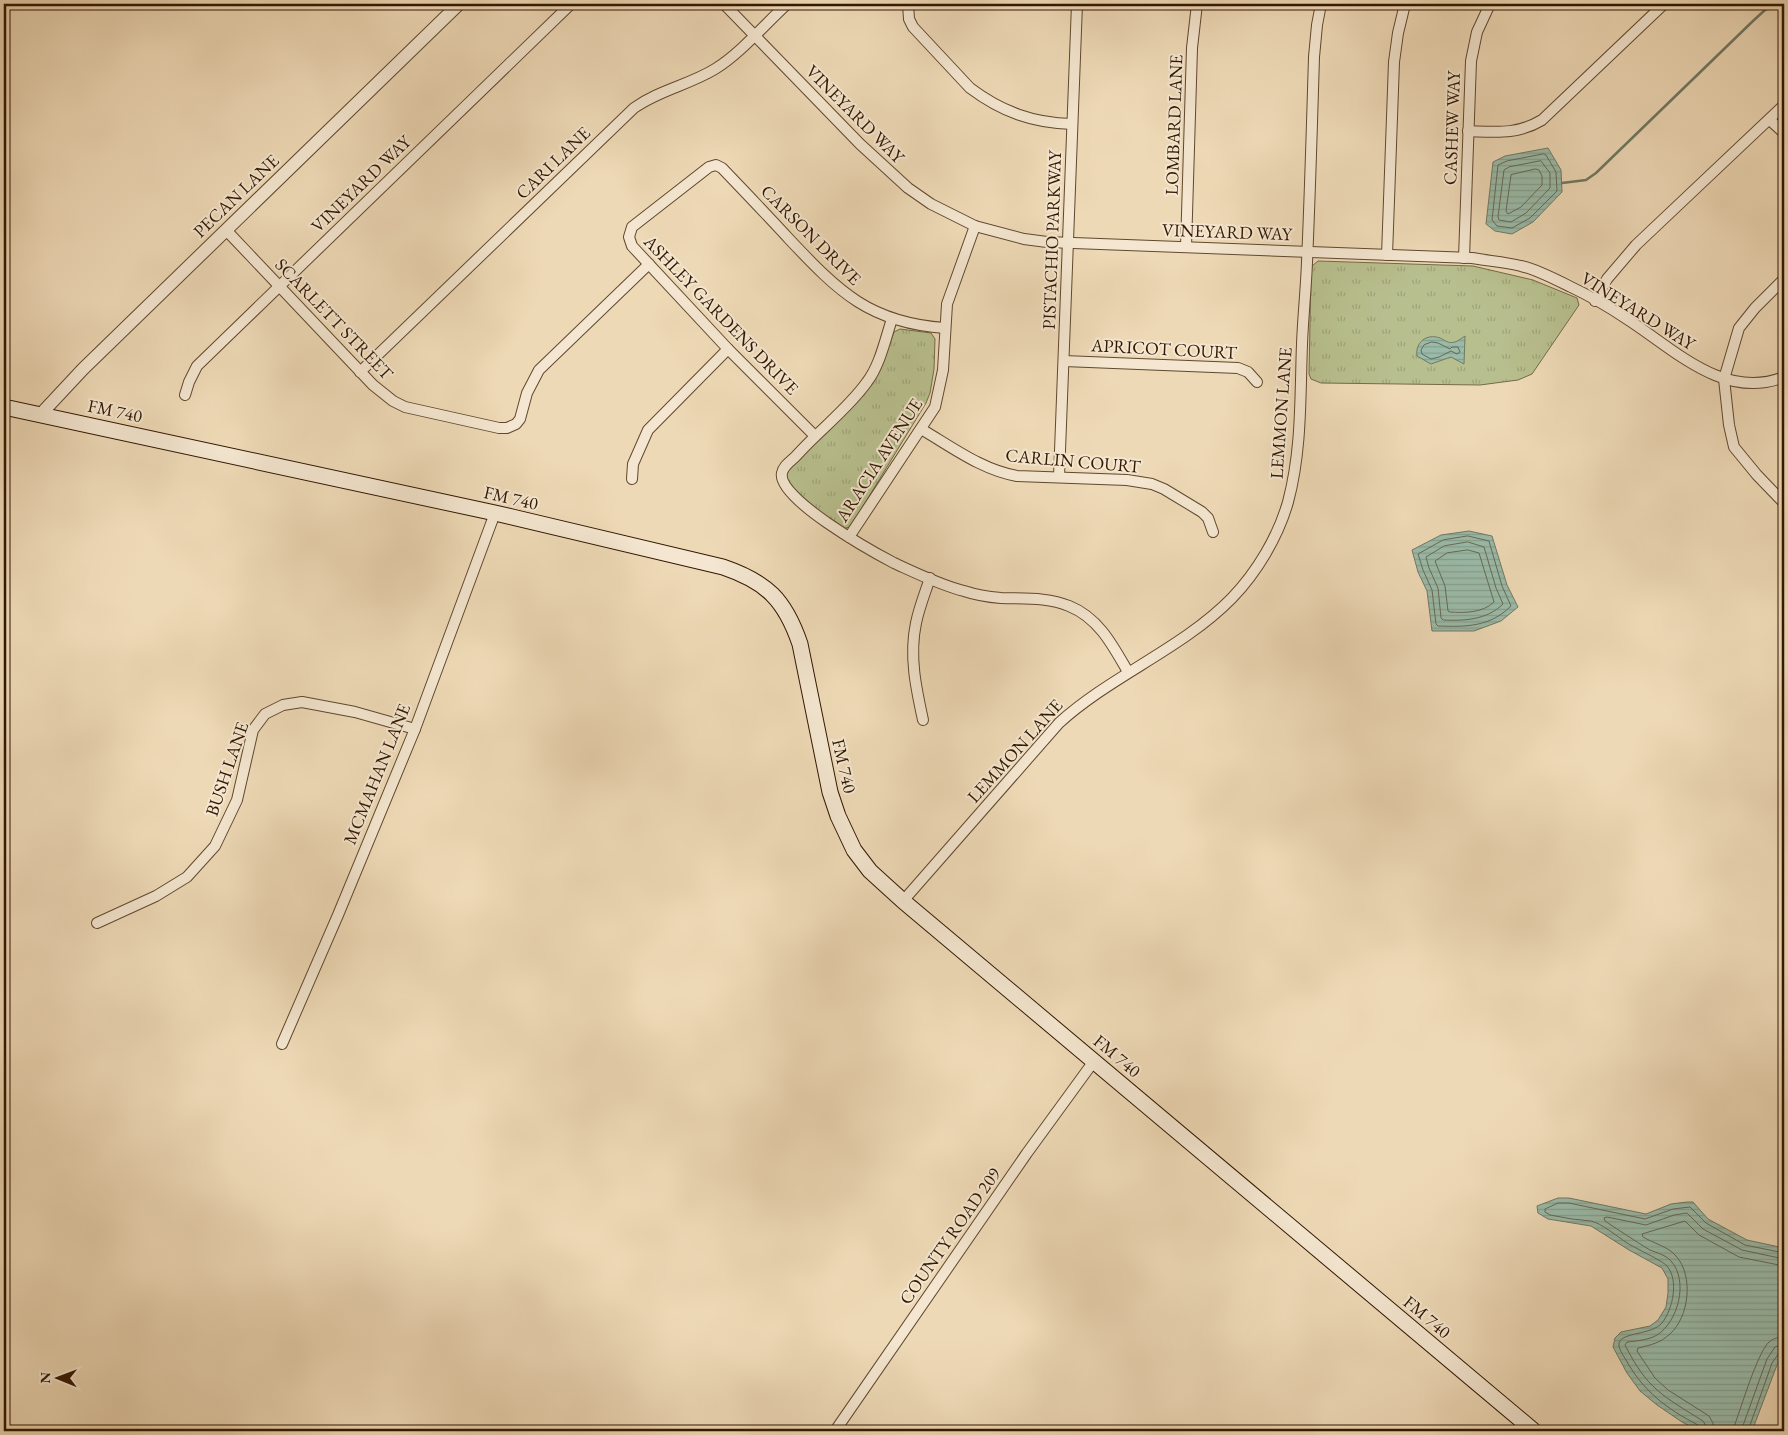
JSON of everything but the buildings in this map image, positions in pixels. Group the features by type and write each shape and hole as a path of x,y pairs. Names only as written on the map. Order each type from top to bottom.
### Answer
{"main road":[{"name":"FM 740","path":"4,407 495,513 723,567 739,573 775,596 784,607 794,626 800,644 830,792 838,816 854,850 870,871 903,901 1534,1431"}],"street":[{"name":"PECAN LANE","path":"40,414 83,369 459,4"},
{"name":"VINEYARD WAY","path":"185,395 197,366 571,4"},
{"name":"VINEYARD WAY","path":"724,4 887,170 930,204 975,226 1024,239 1068,243 1387,254 1464,258 1523,266 1571,287 1626,318 1696,366 1724,379 1748,384 1784,377"},
{"name":"CARI LANE","path":"360,372 634,108 658,93 715,69 727,61 787,4"},
{"path":"908,4 909,19 914,27 970,88 981,96 1023,117 1052,124 1072,124"},
{"name":"PISTACHIO PARKWAY","path":"1060,477 1076,4"},
{"name":"LOMBARD LANE","path":"1186,247 1192,48 1197,4"},
{"name":"LEMMON LANE","path":"903,901 1059,723 1078,705 1196,629 1230,599 1257,566 1275,535 1291,490 1298,442 1308,252 1314,57 1321,4"},
{"path":"1387,254 1394,62 1405,4"},
{"name":"CASHEW WAY","path":"1464,258 1470,76 1473,47 1477,32 1490,4"},
{"path":"1468,131 1520,131 1542,120 1664,4"},
{"path":"1595,301 1607,279 1636,245 1784,105"},
{"path":"1770,120 1784,133"},
{"name":"CARSON DRIVE","path":"670,197 709,167 716,164 834,285 858,303 892,319 915,325 944,328"},
{"name":"ASHLEY GARDENS DRIVE","path":"670,197 632,227 628,237 632,246 728,348 814,435"},
{"name":"ARACIA AVENUE","path":"849,537 934,407 943,370 946,310 975,226"},
{"name":"SCARLETT STREET","path":"226,230 360,372 385,395 405,407 499,428 507,428 516,424 520,419 530,387 539,370 649,264"},
{"path":"1784,279 1755,308 1739,328 1724,379 1729,425 1734,446 1757,475 1784,503"},
{"path":"892,319 878,360 868,381 854,398 814,435 784,468 781,476 784,486 803,504 849,537 895,563 930,578 962,591 1000,598 1037,599 1068,606 1082,612 1109,639 1128,672"},
{"path":"632,479 633,464 648,430 728,348"},
{"name":"APRICOT COURT","path":"1064,360 1238,368 1248,372 1257,382"},
{"name":"CARLIN COURT","path":"921,429 995,471 1017,476 1127,480 1152,484 1164,489 1202,512 1208,518 1214,532"},
{"name":"MCMAHAN LANE","path":"282,1044 415,729 450,629 495,513"},
{"path":"922,720 914,671 913,646 916,622 930,578"},
{"name":"BUSH LANE","path":"97,923 156,896 187,877 216,846 237,800 253,730 265,714 283,705 302,702 355,712 415,729"},
{"name":"COUNTY ROAD 209","path":"836,1431 1027,1152 1094,1061"}],"green space":[{"path":"1318,261 1473,266 1533,280 1577,298 1579,305 1532,374 1518,380 1480,385 1321,383 1311,379 1309,374 1311,271 1312,266"},
{"path":"900,329 931,333 935,339 934,369 930,393 926,403 857,516 849,527 843,529 822,515 788,484 786,473 862,397 881,368 894,332"}],"water":[{"path":"1548,148 1561,170 1562,192 1533,222 1512,234 1495,231 1486,224 1493,162 1505,156"},
{"path":"1465,336 1464,364 1451,357 1431,364 1417,356 1420,343 1426,338 1435,337 1453,342"},
{"path":"1469,531 1492,536 1507,585 1518,607 1501,621 1474,631 1432,631 1427,591 1418,572 1412,550 1441,535"},
{"path":"1558,1198 1569,1198 1646,1214 1671,1204 1693,1202 1708,1219 1747,1240 1784,1248 1784,1352 1777,1365 1752,1431 1700,1431 1682,1422 1640,1391 1627,1373 1613,1347 1615,1338 1621,1332 1650,1326 1658,1320 1666,1307 1668,1279 1662,1268 1591,1226 1548,1219 1538,1213 1537,1206"}],"waterway":[{"path":"1562,183 1586,180 1596,173 1754,20 1765,10 1777,4"}]}
